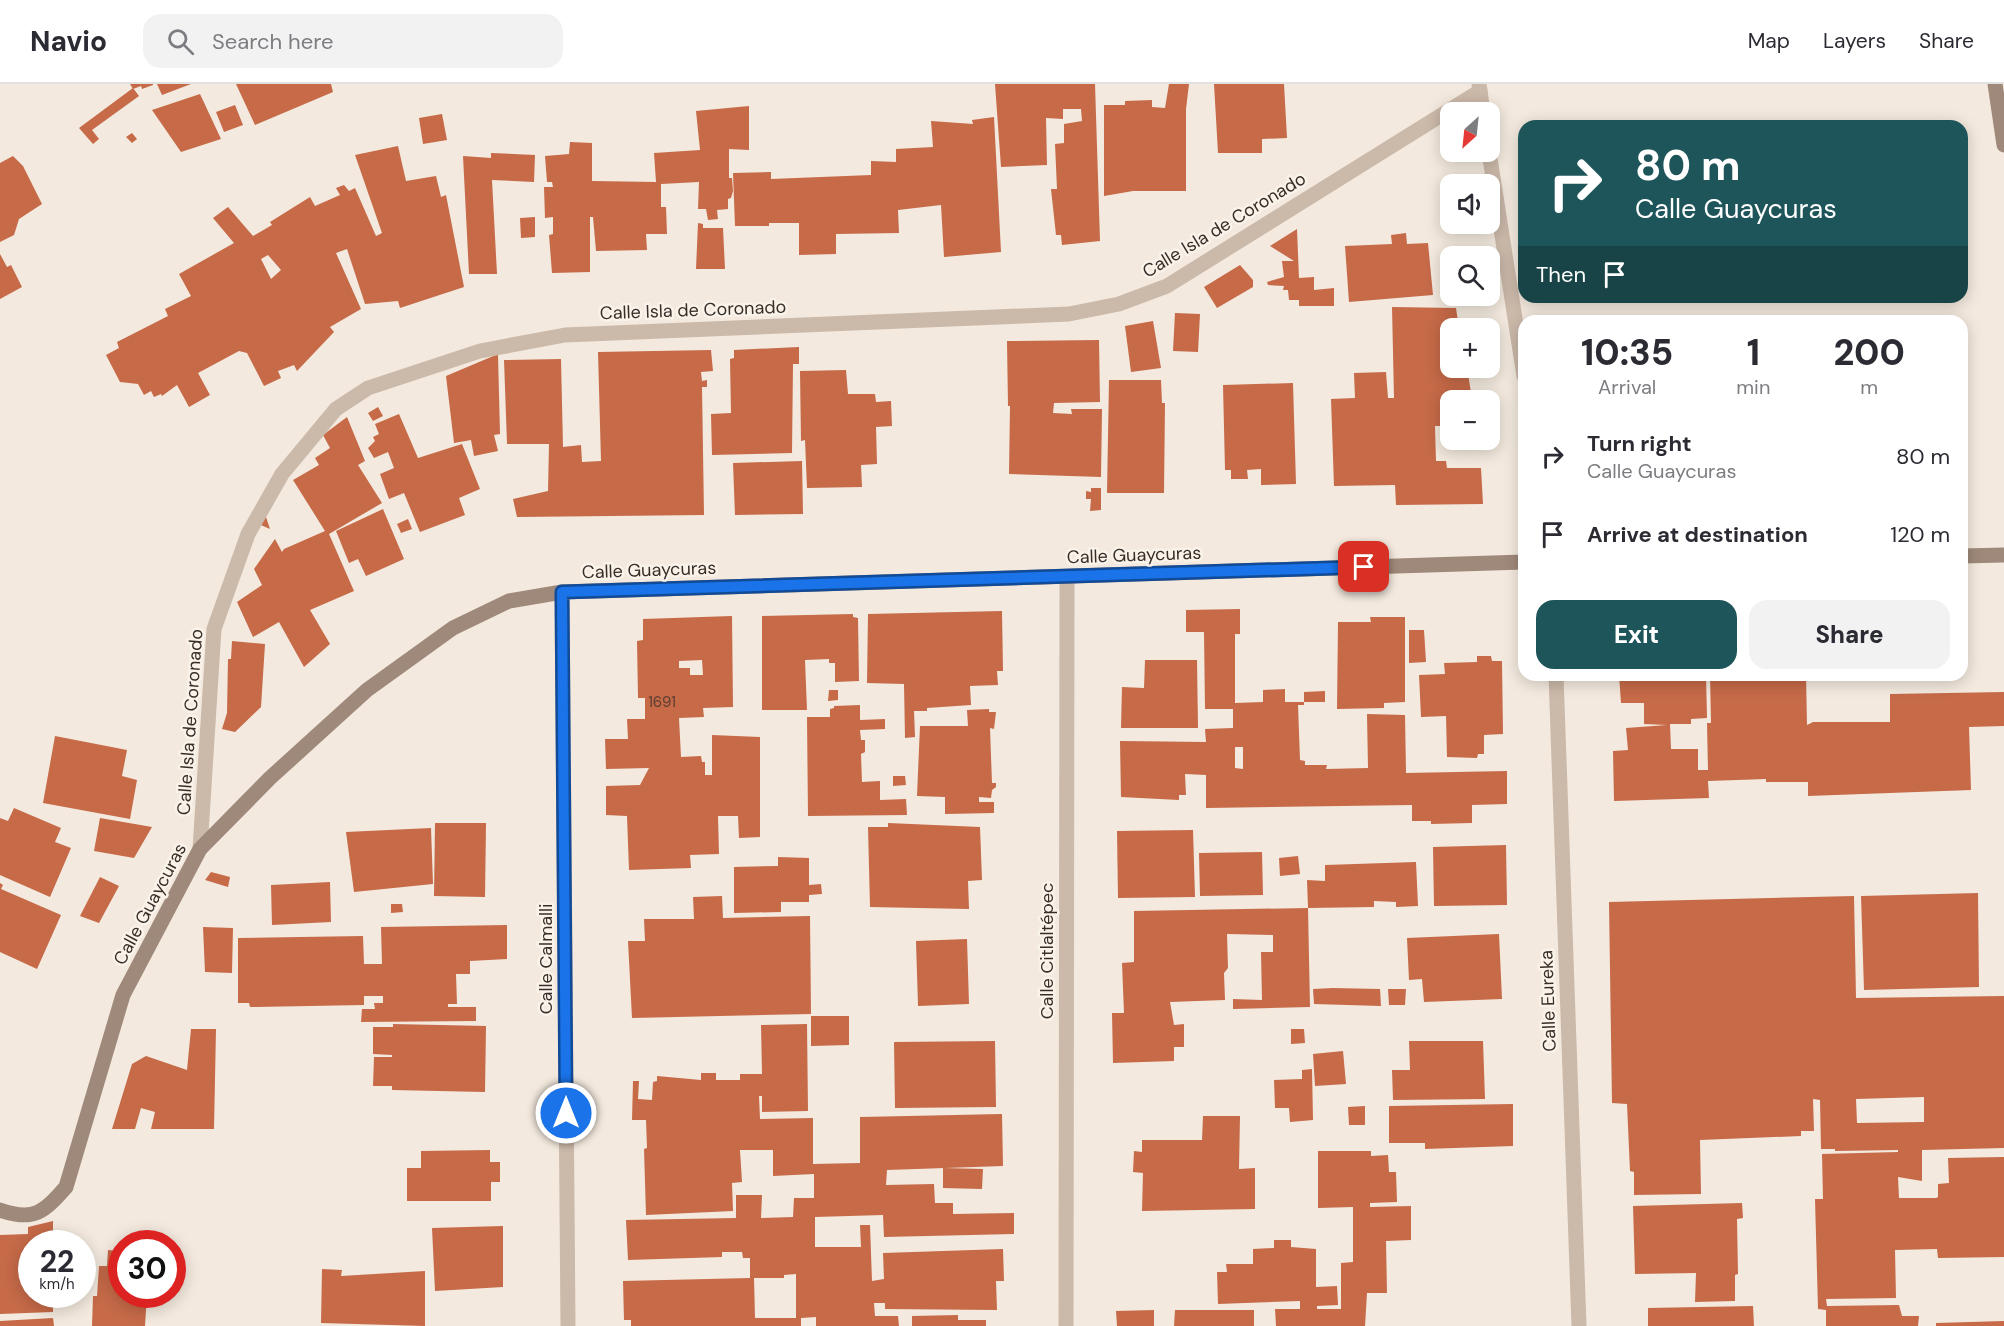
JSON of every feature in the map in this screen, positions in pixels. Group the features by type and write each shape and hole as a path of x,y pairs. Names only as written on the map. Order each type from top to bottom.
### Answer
{"street":[{"path":"1995,84 2004,145"},
{"name":"Calle Isla de Coronado","path":"200,849 214,629 244,544 282,474 336,409 368,388 480,351 565,335 1069,314 1119,304 1167,286 1480,88"},
{"path":"1492,162 1518,336"},
{"path":"1968,556 2004,555"},
{"name":"Calle Guaycuras","path":"0,1210 30,1216 48,1208 66,1187 123,995 200,849 270,778 367,690 453,628 508,601 562,592 1518,562"},
{"name":"Calle Citlaltépec","path":"1066,1326 1067,577"},
{"name":"Calle Calmalli","path":"562,592 568,1326"},
{"name":"Calle Eureka","path":"1557,681 1579,1326"}],"building":[{"path":"130,84 153,84 153,85 133,89"},
{"path":"157,84 191,84 162,95"},
{"path":"236,84 331,84 333,92 255,125"},
{"path":"995,84 1095,84 1100,241 1062,245 1061,235 1056,235 1051,189 1057,189 1055,144 1064,143 1064,124 1082,121 1081,109 1063,109 1063,119 1046,118 1047,165 1001,167"},
{"path":"1169,84 1189,84 1186,109 1186,191 1133,191 1104,196 1104,105 1125,105 1125,101 1152,100 1152,107 1165,108"},
{"path":"1214,84 1284,84 1287,138 1262,139 1262,153 1218,153"},
{"path":"133,88 139,96 92,130 99,139 93,144 79,128"},
{"path":"200,94 221,139 181,152 152,110"},
{"path":"235,105 243,125 224,132 216,112"},
{"path":"749,106 749,150 729,149 729,178 732,178 733,191 731,198 728,199 728,209 717,210 718,219 708,220 706,209 698,209 699,182 661,184 661,207 666,207 667,234 646,234 647,250 596,251 593,217 590,217 590,272 552,273 549,235 553,234 553,217 545,218 544,187 553,187 552,182 547,182 545,156 569,154 570,142 592,143 592,181 656,182 654,153 700,150 696,111"},
{"path":"442,114 447,140 423,144 419,118"},
{"path":"994,117 1001,252 944,257 941,205 898,210 899,233 836,234 836,254 799,255 799,223 735,226 733,173 771,172 771,179 871,175 871,161 896,162 896,149 933,147 931,121 973,124 972,120"},
{"path":"132,133 137,139 132,143 126,137"},
{"path":"398,146 406,181 436,176 441,197 446,195 464,287 400,308 398,301 365,304 347,249 336,253 361,309 330,327 334,332 297,371 294,365 278,371 281,378 264,386 247,353 239,351 198,373 210,395 189,407 177,385 162,396 161,394 154,397 151,391 144,395 138,384 120,382 106,355 119,348 117,342 168,316 165,309 191,296 179,274 234,243 213,218 228,207 253,236 272,225 270,222 310,197 315,206 340,195 336,188 344,185 349,191 355,188 376,236 382,233 355,155","holes":["268,255 281,270 271,279 261,259"]},
{"path":"491,153 535,155 534,182 492,180 497,274 469,274 463,156 491,158"},
{"path":"13,156 23,166 42,204 19,219 14,235 0,242 0,163"},
{"path":"535,217 535,237 521,238 520,218"},
{"path":"698,223 703,224 703,228 723,228 725,269 696,269"},
{"path":"1297,229 1299,278 1314,277 1314,290 1334,288 1334,306 1299,306 1299,300 1289,300 1288,290 1283,290 1284,286 1268,285 1267,282 1284,277 1282,261 1294,261 1270,246"},
{"path":"1406,233 1407,244 1428,243 1433,295 1349,302 1345,246 1392,244 1391,235"},
{"path":"0,254 7,267 11,265 22,287 0,299"},
{"path":"1240,265 1253,280 1253,287 1217,308 1204,287"},
{"path":"1392,307 1456,308 1458,318 1440,318 1440,378 1469,378 1471,390 1440,390 1440,426 1435,426 1436,461 1446,461 1447,468 1481,468 1483,504 1396,505 1395,485 1334,486 1331,399 1355,398 1354,373 1386,372 1388,398 1394,398"},
{"path":"1175,313 1200,314 1198,352 1173,351"},
{"path":"1153,321 1161,368 1131,372 1125,326"},
{"path":"1099,340 1100,402 1054,403 1053,413 1072,414 1071,409 1102,409 1101,477 1009,474 1010,406 1008,406 1007,341"},
{"path":"799,347 799,364 793,364 792,453 712,455 711,414 731,413 730,359 734,358 734,350"},
{"path":"711,350 713,371 701,372 702,381 707,380 707,387 702,387 704,515 517,517 513,499 548,491 549,444 507,444 504,360 561,359 563,447 581,445 582,462 601,461 598,352"},
{"path":"498,354 500,434 494,435 498,451 474,456 471,440 454,443 446,376"},
{"path":"846,370 848,394 875,394 876,402 891,401 892,426 876,427 877,464 861,465 862,487 807,488 805,440 801,441 800,371"},
{"path":"1109,380 1161,380 1162,403 1165,403 1164,493 1107,493"},
{"path":"1293,383 1296,484 1261,485 1261,469 1247,470 1248,479 1231,479 1231,470 1225,470 1223,385"},
{"path":"378,407 383,416 373,421 368,413"},
{"path":"399,414 418,458 462,444 480,489 459,498 465,515 420,532 404,493 389,499 380,474 394,468 388,452 374,458 368,448 375,441 373,437 379,434 375,424"},
{"path":"347,417 365,461 358,465 382,503 329,534 354,591 310,610 330,644 304,667 279,622 253,637 237,602 262,585 254,569 275,539 282,552 284,549 325,531 293,480 319,465 315,458 330,448 323,435"},
{"path":"802,461 803,514 735,515 733,463"},
{"path":"1091,488 1101,488 1101,510 1090,511 1091,499 1086,499 1086,491 1091,492"},
{"path":"261,502 270,529 254,522"},
{"path":"383,509 404,559 366,576 358,559 349,563 336,531"},
{"path":"408,519 412,529 401,533 397,524"},
{"path":"1240,609 1240,634 1235,634 1235,703 1263,702 1263,690 1285,689 1285,702 1304,702 1304,705 1298,705 1300,760 1305,761 1305,765 1327,765 1326,769 1368,768 1367,714 1405,715 1406,773 1507,771 1507,804 1472,805 1472,823 1431,824 1431,821 1412,821 1412,805 1206,808 1206,775 1185,774 1186,795 1179,795 1179,800 1121,797 1120,741 1206,742 1205,729 1233,728 1233,709 1205,709 1204,632 1186,632 1186,610","holes":["1235,747 1243,747 1243,769 1235,768"]},
{"path":"1002,611 1003,671 997,671 998,685 970,686 971,705 914,711 915,737 905,738 904,684 867,683 868,614"},
{"path":"853,614 853,617 858,618 859,681 835,682 835,663 829,663 829,659 805,660 807,710 762,710 762,616"},
{"path":"732,616 733,707 703,708 704,717 679,718 681,757 701,756 702,762 705,762 705,775 712,775 712,735 760,737 760,837 739,838 738,816 718,816 719,854 690,855 691,868 629,870 627,816 606,815 606,786 640,785 649,768 606,769 605,739 628,739 627,719 645,719 645,698 638,698 637,641 643,640 643,619","holes":["702,660 703,675 690,675 690,668 679,668 679,661"]},
{"path":"1370,617 1405,617 1405,702 1384,703 1384,708 1337,709 1338,622 1371,622"},
{"path":"1409,630 1424,630 1426,662 1409,663"},
{"path":"232,641 265,644 261,707 235,732 222,729 227,713 228,659 231,659"},
{"path":"1477,656 1491,656 1492,661 1502,661 1503,734 1484,735 1484,754 1478,754 1477,758 1447,757 1446,716 1421,717 1419,675 1445,674 1444,663 1477,662"},
{"path":"1145,660 1197,660 1198,728 1121,728 1122,687 1144,688"},
{"path":"1619,681 1706,681 1707,718 1691,719 1691,724 1670,724 1671,749 1698,749 1698,770 1708,770 1707,723 1711,723 1710,681 1806,681 1807,725 1813,722 1890,722 1890,694 2004,692 2004,726 1969,727 1971,790 1808,796 1808,782 1766,782 1766,779 1708,781 1709,798 1614,801 1613,751 1628,750 1626,728 1667,725 1644,724 1644,703 1621,703"},
{"path":"829,690 838,690 838,700 828,701"},
{"path":"1325,691 1325,702 1304,702 1304,692"},
{"path":"860,705 860,720 885,719 885,729 860,730 861,740 865,740 865,752 861,754 862,782 880,781 880,800 906,799 907,815 808,816 807,717 830,717 830,709 834,706"},
{"path":"989,709 989,712 996,712 994,729 990,728 992,783 996,783 996,787 992,790 991,798 979,797 979,802 994,802 994,813 945,814 945,797 917,796 920,726 968,726 967,710"},
{"path":"55,736 127,750 122,776 137,780 130,819 43,803"},
{"path":"893,776 905,776 906,785 893,786"},
{"path":"14,808 61,828 55,842 71,848 50,897 0,875 0,818 8,821"},
{"path":"100,818 152,827 134,858 94,851"},
{"path":"435,823 486,823 485,897 434,896"},
{"path":"888,823 980,827 982,880 968,881 969,909 870,907 868,827 888,827"},
{"path":"431,828 433,884 354,892 346,832"},
{"path":"1193,830 1195,897 1118,898 1117,831"},
{"path":"1506,845 1507,905 1434,906 1433,847"},
{"path":"1262,852 1263,895 1200,896 1199,853"},
{"path":"1298,856 1300,874 1280,876 1279,858"},
{"path":"778,857 809,858 809,885 821,884 822,894 809,895 809,902 781,902 781,912 734,913 734,867 778,866"},
{"path":"1416,862 1418,906 1396,907 1396,902 1374,901 1374,907 1308,908 1307,880 1325,881 1325,865"},
{"path":"211,872 230,877 228,887 205,880"},
{"path":"100,877 119,886 99,923 80,916"},
{"path":"330,882 331,922 272,925 271,885"},
{"path":"0,883 3,885 1,889 61,915 37,969 0,952"},
{"path":"1978,893 1979,987 1864,990 1861,896"},
{"path":"722,896 723,918 810,916 811,1014 632,1018 628,941 645,941 644,919 694,919 693,897"},
{"path":"1854,896 1856,998 2004,996 2004,1148 1922,1150 1922,1181 1898,1177 1899,1198 1936,1198 1938,1197 1938,1184 1949,1183 1948,1158 2004,1157 2004,1257 1938,1258 1937,1249 1895,1250 1896,1298 1826,1299 1827,1306 1899,1305 1902,1316 1919,1316 1918,1326 1826,1326 1826,1310 1818,1309 1815,1199 1823,1199 1822,1154 1898,1152 1898,1150 1835,1151 1835,1149 1821,1149 1820,1100 1813,1099 1814,1131 1801,1131 1801,1136 1700,1140 1701,1194 1634,1195 1634,1172 1630,1171 1627,1104 1612,1103 1609,902","holes":["1924,1097 1924,1122 1857,1123 1856,1099"]},
{"path":"391,904 402,904 403,912 391,913"},
{"path":"1308,908 1310,1007 1233,1009 1233,999 1262,1000 1261,952 1273,952 1273,935 1227,934 1228,968 1224,973 1225,1000 1170,1002 1174,1025 1184,1024 1184,1047 1174,1047 1174,1061 1113,1063 1112,1013 1124,1013 1122,963 1134,962 1134,911"},
{"path":"507,925 507,959 470,961 470,974 456,974 457,1004 448,1004 448,1007 476,1007 476,1021 361,1022 362,1009 375,1009 374,1003 383,1003 383,996 364,996 364,1005 250,1007 249,1003 238,1003 238,938 363,936 364,964 382,964 381,927"},
{"path":"203,927 233,928 232,973 205,972"},
{"path":"1499,934 1502,999 1424,1002 1422,979 1409,980 1407,938"},
{"path":"967,939 969,1004 918,1006 916,941"},
{"path":"1313,989 1380,989 1381,1006 1314,1004"},
{"path":"1388,989 1406,989 1405,1005 1389,1005"},
{"path":"811,1016 849,1016 849,1045 811,1046"},
{"path":"393,1024 486,1026 485,1092 392,1090 392,1086 373,1086 374,1057 392,1057 392,1055 373,1054 373,1027 393,1027"},
{"path":"807,1024 808,1111 762,1112 762,1096 759,1096 760,1119 813,1118 813,1164 860,1163 860,1117 1002,1114 1003,1166 887,1170 886,1185 934,1184 935,1203 953,1203 953,1214 1014,1213 1014,1234 884,1237 883,1215 815,1217 815,1247 861,1247 860,1225 870,1225 872,1281 884,1279 883,1253 1003,1249 1004,1281 996,1281 997,1310 885,1309 885,1303 874,1303 875,1316 898,1316 899,1326 816,1326 816,1317 801,1318 801,1326 631,1326 631,1320 624,1320 623,1281 750,1278 750,1258 743,1258 742,1252 722,1252 722,1257 628,1260 626,1220 736,1218 736,1195 762,1195 761,1218 793,1217 794,1198 814,1198 814,1174 773,1176 773,1150 740,1150 742,1182 732,1183 733,1211 646,1215 644,1149 647,1148 646,1120 632,1120 633,1081 639,1081 638,1099 652,1100 653,1082 657,1081 657,1076 701,1080 701,1073 716,1073 716,1080 740,1080 740,1074 762,1074 761,1025","holes":["796,1274 796,1318 755,1318 754,1278 784,1278 784,1275"]},
{"path":"191,1029 216,1029 214,1129 151,1129 155,1112 141,1108 135,1129 112,1129 132,1064 146,1056 187,1070"},
{"path":"1291,1029 1304,1029 1305,1043 1291,1044"},
{"path":"995,1041 996,1107 895,1108 894,1042"},
{"path":"1409,1041 1483,1041 1485,1099 1393,1100 1392,1070 1410,1070"},
{"path":"1343,1051 1346,1084 1315,1086 1313,1054"},
{"path":"1312,1069 1313,1120 1290,1122 1289,1108 1275,1108 1274,1080 1302,1079 1302,1070"},
{"path":"1513,1104 1513,1146 1425,1149 1425,1143 1389,1143 1389,1106"},
{"path":"1365,1106 1365,1125 1349,1125 1348,1107"},
{"path":"1203,1116 1240,1116 1239,1169 1255,1168 1255,1209 1142,1211 1143,1173 1133,1172 1134,1151 1142,1152 1142,1140 1202,1140"},
{"path":"490,1150 490,1162 500,1162 500,1182 491,1182 491,1201 407,1201 407,1168 421,1168 421,1151"},
{"path":"1318,1151 1371,1151 1371,1156 1388,1155 1389,1172 1396,1172 1397,1202 1370,1203 1370,1207 1411,1206 1411,1240 1386,1241 1387,1293 1367,1293 1365,1326 1276,1326 1275,1309 1300,1309 1300,1301 1218,1304 1217,1272 1227,1272 1226,1264 1253,1264 1253,1249 1274,1248 1274,1240 1291,1240 1291,1247 1316,1249 1316,1287 1337,1286 1338,1305 1317,1306 1317,1309 1341,1309 1341,1263 1353,1262 1353,1207 1318,1208"},
{"path":"943,1168 983,1169 982,1189 943,1188"},
{"path":"1742,1203 1743,1218 1737,1219 1738,1274 1735,1275 1735,1301 1695,1302 1696,1273 1635,1274 1633,1206"},
{"path":"53,1221 53,1230 28,1230 28,1227"},
{"path":"503,1226 503,1287 435,1291 432,1228"},
{"path":"18,1234 18,1308 53,1308 53,1312 0,1314 0,1235"},
{"path":"108,1250 108,1308 146,1308 145,1326 92,1326 93,1308 96,1308 99,1266 107,1266"},
{"path":"322,1269 342,1270 341,1276 425,1271 425,1326 321,1323"},
{"path":"1753,1306 1754,1326 1648,1326 1648,1308"},
{"path":"1154,1310 1154,1326 1117,1326 1116,1311"},
{"path":"1175,1310 1254,1310 1254,1326 1174,1326"},
{"path":"958,1315 958,1320 986,1320 986,1326 912,1326 912,1316"},
{"path":"53,1318 54,1326 0,1326 0,1321"},
{"path":"2004,1321 2004,1326 1936,1326 1936,1323"}],"route":[{"path":"566,1113 562,592 1364,567"}]}
